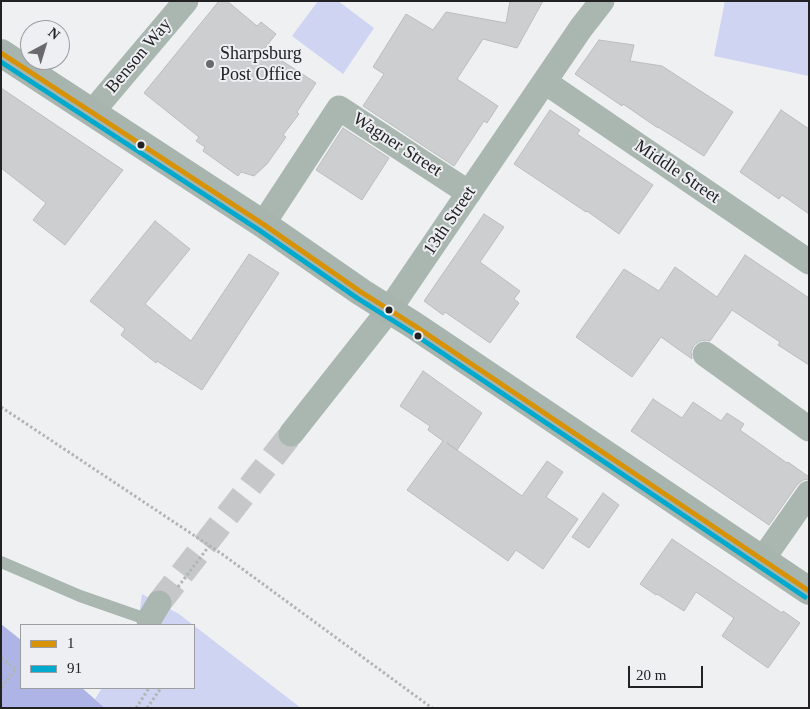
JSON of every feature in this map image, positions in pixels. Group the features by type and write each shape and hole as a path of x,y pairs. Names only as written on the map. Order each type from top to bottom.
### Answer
{"main road":[{"path":"1,53 263,224 361,292 809,591"}],"street":[{"name":"Benson Way","path":"93,112 186,1"},
{"name":"13th Street","path":"291,434 389,310 581,28 602,1"},
{"name":"Middle Street","path":"544,82 809,262"},
{"name":"Wagner Street","path":"263,224 339,108 470,193"},
{"path":"705,354 809,429"},
{"path":"762,560 809,493"}],"lane":[{"path":"1,562 80,596 157,610"}],"path":[{"path":"1,407 229,559 432,708"},
{"path":"157,610 209,546"},
{"path":"1,658 16,669 1,688"},
{"path":"136,708 149,689"},
{"path":"147,708 160,689"}],"shaded area":[{"path":"318,1 338,1 374,28 343,74 292,36"},
{"path":"725,1 809,1 809,76 714,56"},
{"path":"142,594 179,614 192,624 138,624"},
{"path":"1,624 20,639 20,689 83,689 105,708 1,708"},
{"path":"195,627 301,708 105,708 95,699 101,689 195,689"}],"building":[{"path":"219,1 227,1 257,26 261,22 276,34 264,49 316,83 297,112 299,114 283,135 286,137 267,164 254,176 241,172 238,176 203,151 205,147 196,141 199,137 144,93"},
{"path":"510,1 543,1 517,48 483,39 457,79 498,106 487,123 484,121 454,166 363,106 384,74 373,67 406,14 433,30 446,12 506,23"},
{"path":"599,40 634,45 630,61 662,66 733,112 704,156 623,104 622,106 575,74"},
{"path":"1,88 123,170 65,245 33,220 46,203 1,168"},
{"path":"550,110 580,130 577,134 653,185 619,234 514,164"},
{"path":"781,110 809,129 809,214 782,195 779,199 740,172"},
{"path":"343,128 389,158 362,200 316,170"},
{"path":"484,214 504,227 480,262 520,291 514,299 519,303 490,343 445,312 443,315 424,301"},
{"path":"155,221 190,249 145,304 191,341 249,254 279,273 202,390 157,361 156,363 121,335 125,329 90,301"},
{"path":"745,255 809,298 809,365 778,345 780,342 732,310 710,341 700,341 694,345 691,352 692,359 661,337 632,377 576,337 624,269 659,291 675,267 717,297"},
{"path":"423,371 482,413 457,450 447,443 522,496 547,461 563,472 546,497 578,519 543,569 516,550 508,561 407,490 443,441 428,430 430,426 400,406"},
{"path":"653,399 682,418 693,402 721,421 727,413 744,424 740,430 788,462 809,477 809,479 803,480 797,485 769,525 631,431"},
{"path":"603,493 619,505 589,548 572,537"},
{"path":"672,539 782,613 783,611 800,623 768,668 722,636 734,618 696,592 684,611 640,584"}],"tunnel":[{"path":"159,603 291,434"}],"transit line":[{"name":"1","path":"1,53 263,224 361,292 415,326 809,591"},
{"name":"91","path":"1,62 259,230 357,298 411,332 805,597"}],"place":[{"name":"Sharpsburg Post Office","path":"210,64"}]}
